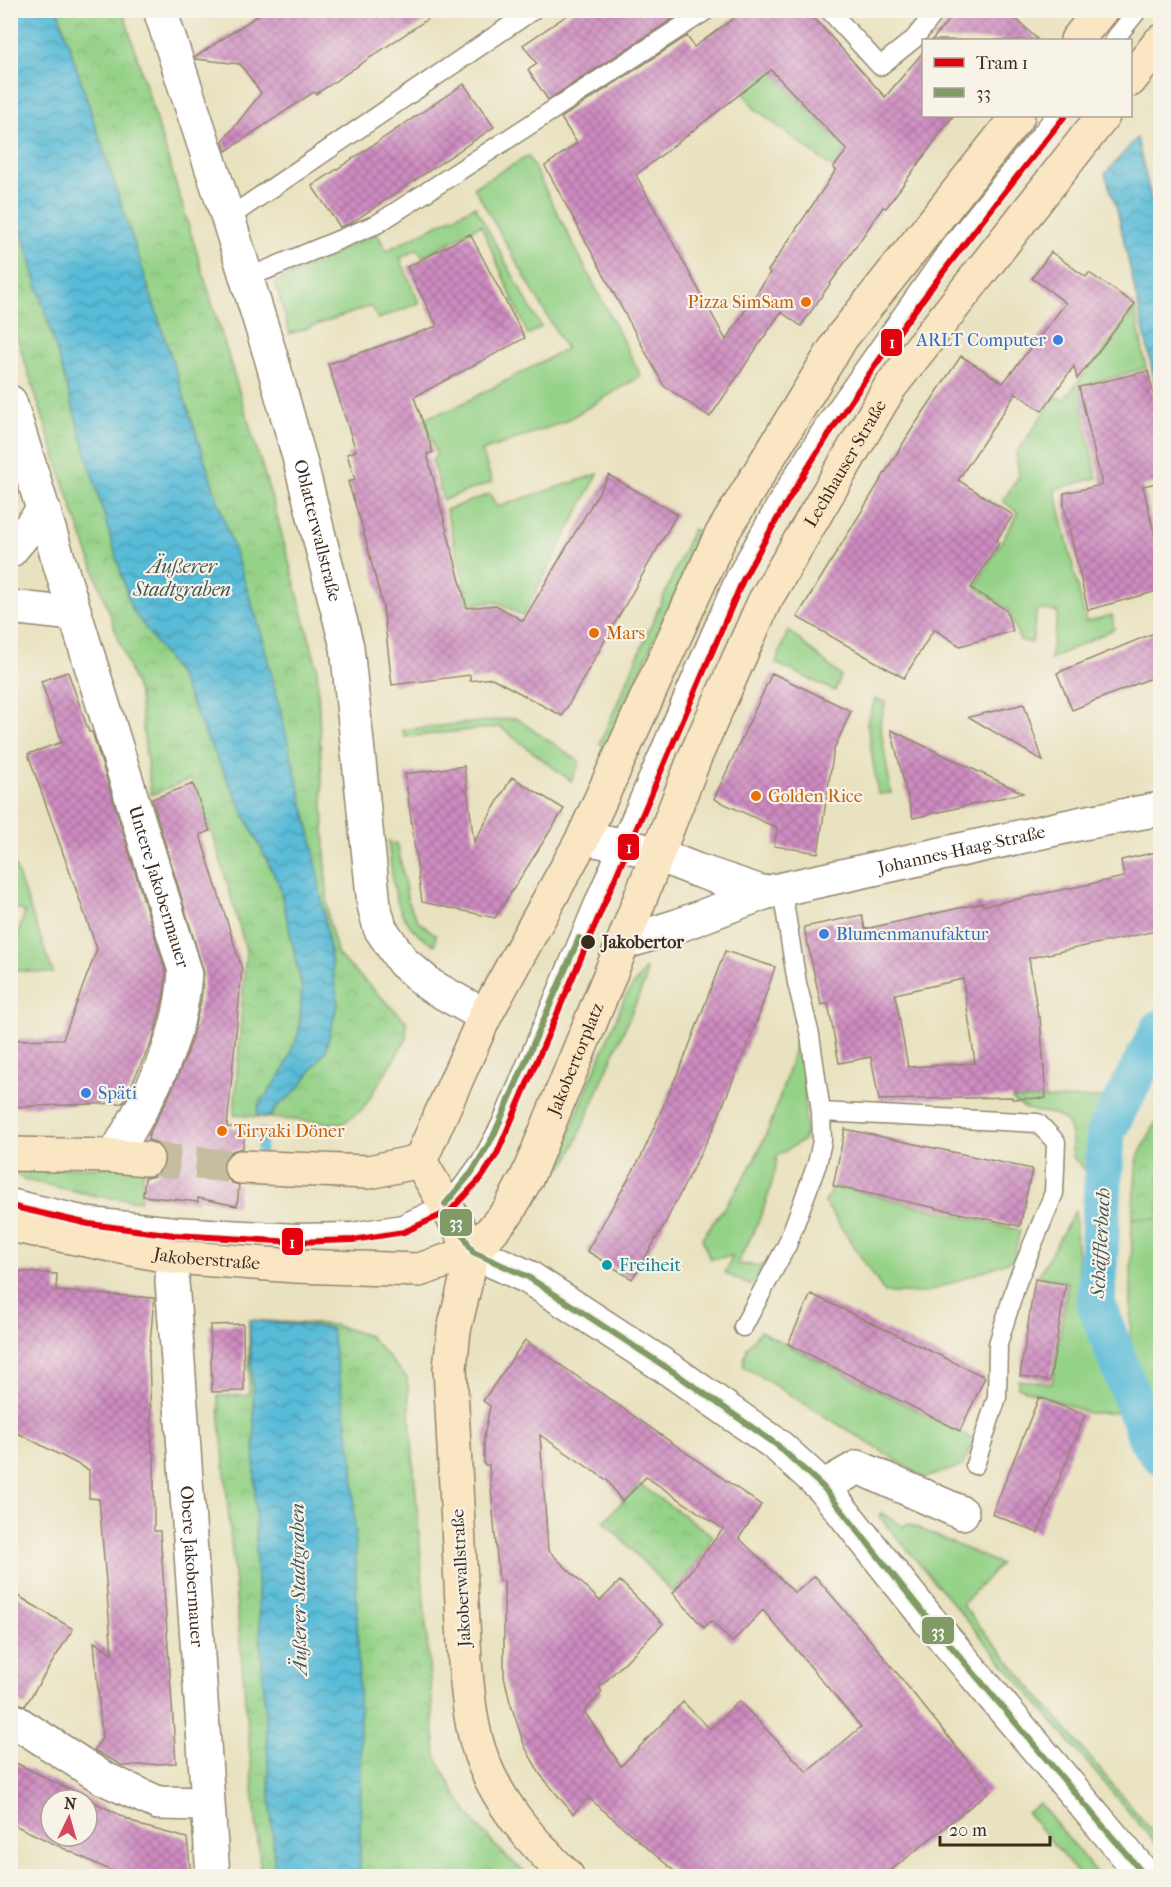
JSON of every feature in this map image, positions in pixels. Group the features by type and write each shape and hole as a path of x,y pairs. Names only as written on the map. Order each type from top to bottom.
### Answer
{"street":[{"name":"Oblatterwallstraße","path":"160,10 247,278 299,457 347,647 374,905 380,928 403,962 430,986 485,1016"},
{"path":"1078,39 1101,10"},
{"path":"1132,79 1161,42"},
{"path":"420,1161 485,1016 583,838 720,537 842,337 1017,117"},
{"name":"Lechhauser Straße","path":"656,854 694,757 764,602 890,387 1102,117"},
{"name":"Untere Jakobermauer","path":"10,402 185,971 183,1000 172,1044 141,1112 114,1156"},
{"path":"10,551 44,510"},
{"path":"10,607 64,613 74,611"},
{"name":"Johannes-Haag-Straße","path":"623,944 773,892 1083,823 1161,809"},
{"path":"583,838 620,844 656,854 696,870 773,892"},
{"name":"Jakobertorplatz","path":"473,1252 508,1212 528,1175 623,944 656,854"},
{"path":"10,1154 147,1159"},
{"path":"420,1161 473,1252 528,1277 672,1371 777,1445 823,1487 929,1620 1145,1876"},
{"path":"241,1167 369,1172 420,1161"},
{"name":"Jakoberstraße","path":"10,1225 174,1257 305,1267 419,1270 473,1252"},
{"name":"Jakoberwallstraße","path":"473,1252 454,1330 450,1368 469,1711 480,1754 502,1801 546,1856 567,1876"},
{"name":"Obere Jakobermauer","path":"174,1257 173,1293 213,1876"},
{"path":"823,1487 858,1467 962,1514"},
{"path":"10,1718 112,1782 158,1803 207,1804"}],"lane":[{"path":"228,218 533,10"},
{"path":"247,278 377,224 707,10"},
{"path":"829,10 880,66 914,39 937,10"},
{"path":"1115,39 1138,10"},
{"path":"10,1198 101,1218 186,1227 296,1233 352,1232 402,1224 445,1204 461,1188 483,1158 501,1124 735,577 781,495 823,427 950,246 1054,117"},
{"path":"743,1327 788,1245 817,1164 822,1141 821,1112 810,1035 773,892"},
{"path":"821,1112 1038,1123 1056,1142 1054,1193 1017,1282 998,1344 997,1397 975,1465"}],"green space":[{"path":"10,11 123,11 275,509 317,667 328,918 338,955 406,1021 406,1040 363,1109 342,1124 234,1115 246,950 216,844 191,779 151,795 139,696 72,508 11,319"},
{"path":"747,44 847,150 833,168 754,108 723,62"},
{"path":"528,156 641,376 564,422 482,451 492,482 443,500 432,459 437,456 424,418 454,408 566,349 474,187"},
{"path":"475,206 541,327 528,335 481,225 422,257 418,249 400,258 419,303 378,319 371,306 290,334 275,282 377,233 386,251"},
{"path":"1135,309 1146,368 1091,383 1093,392 1082,407 1097,478 1055,489 1086,622 1112,615 1114,629 1050,659 1058,612 1037,609 1032,643 1020,640 1008,609 975,587 1018,513 1003,501 1019,476 1016,454 1056,396 1064,400"},
{"path":"598,474 523,616 498,602 467,604 463,577 446,510 490,494 497,507"},
{"path":"693,529 700,533 605,748 600,743"},
{"path":"788,630 841,676 835,691 776,663"},
{"path":"875,699 886,702 880,723 891,793 878,794 867,722"},
{"path":"516,718 580,762 571,781 500,727 405,737 402,730"},
{"path":"388,842 398,846 408,902 418,921 436,935 435,945 410,926 402,914 394,887"},
{"path":"10,855 53,973 11,970 11,955 25,912 11,906"},
{"path":"646,968 645,981 569,1158 559,1168 556,1164 625,997"},
{"path":"796,1040 804,1077 805,1139 777,1156 772,1184 757,1225 737,1264 763,1266 751,1286 725,1273 733,1256 710,1259 702,1238 753,1162 769,1128"},
{"path":"1109,1098 1096,1125 1087,1172 1072,1156 1071,1137 1067,1124 1061,1117 1022,1107 1012,1099"},
{"path":"1160,1114 1160,1219 1132,1218 1137,1159"},
{"path":"144,1166 140,1201 97,1196 25,1180 17,1175 15,1169"},
{"path":"833,1186 1020,1230 1013,1260 925,1293 885,1293 825,1203"},
{"path":"1075,1211 1080,1294 1117,1413 1088,1413 1018,1387 1018,1380 1052,1383 1068,1282 1038,1276"},
{"path":"1132,1218 1160,1219 1160,1441 1130,1357"},
{"path":"249,1320 334,1325 369,1336 407,1378 436,1756 454,1792 475,1823 500,1850 530,1876 261,1876 218,1396 249,1395"},
{"path":"760,1331 975,1440 962,1466 925,1478 743,1366 747,1347"},
{"path":"639,1484 713,1536 696,1564 673,1593 604,1521"},
{"path":"881,1513 904,1527 907,1523 1000,1564 962,1605 1160,1841 1160,1849 879,1516"},
{"path":"1039,1803 1099,1876 1080,1876 1027,1813"}],"water":[{"name":"Äußerer Stadtgraben","path":"11,10 58,11 261,632 313,845 338,1002 325,1052 298,1089 276,1108 270,1117 257,1116 258,1106 283,1072 299,1032 302,988 280,887 178,674 131,608 11,194"},
{"path":"1137,138 1160,237 1160,405 1117,209 1105,174"},
{"path":"249,1320 331,1328 353,1462 361,1765 360,1876 275,1876 256,1564 254,1412"}],"building":[{"path":"266,10 441,10 226,151 223,141 261,93 240,64 196,59 195,57"},
{"path":"575,10 669,10 674,18 548,100 528,70 537,64 523,45"},
{"path":"745,10 807,10 885,97 922,53 922,117 952,117 886,208 883,207 801,326 781,312 710,417 664,386 545,166 577,143 561,118 687,36 694,47","holes":["771,70 847,150 833,168 836,170 768,271 770,273 726,340 636,175"]},
{"path":"957,10 1007,10 1037,39 933,39"},
{"path":"464,84 494,127 351,223 340,227 312,186"},
{"path":"470,234 525,338 414,397 433,452 427,454 467,608 496,605 523,621 609,475 677,514 562,716 492,678 470,681 470,675 392,685 383,607 348,482 355,480 347,454 356,451 328,364 437,326 407,267"},
{"path":"1051,252 1086,277 1089,273 1135,304 1077,379 1074,366 1042,411 1016,393 958,480 1013,515 996,541 999,543 971,588 1006,610 1013,631 960,646 934,629 904,678 797,617 910,432 961,356 1003,383 1066,303 1032,278"},
{"path":"1148,371 1161,425 1161,482 1143,486 1161,563 1161,590 1088,610 1064,506 1064,493 1102,485 1079,387"},
{"path":"1161,630 1161,674 1072,710 1057,673"},
{"path":"68,672 89,732 92,732 94,738 166,973 164,994 153,1039 123,1103 10,1107 10,1040 63,1039 97,949 28,754 62,742 41,681"},
{"path":"772,673 851,711 834,749 818,853 774,846 777,828 714,799"},
{"path":"1024,704 1043,761 969,717"},
{"path":"891,730 1023,793 913,818"},
{"path":"464,766 474,842 512,777 564,809 495,918 422,902 405,774"},
{"path":"193,784 210,831 200,835 242,969 227,1127 245,1129 243,1148 232,1151 225,1158 222,1167 225,1176 232,1183 239,1185 237,1206 198,1198 198,1202 143,1196 145,1178 155,1176 162,1170 166,1161 164,1151 157,1143 148,1140 149,1134 188,1052 201,1001 204,973 152,799"},
{"path":"1161,851 1161,930 1029,958 1038,1017 1040,1017 1046,1098 879,1100 871,1057 839,1063 828,1003 821,1005 804,927 862,915 865,929 982,903 983,906 1124,877 1121,860","holes":["963,979 975,1063 908,1067 895,994"]},
{"path":"725,951 775,967 757,1021 714,1127 662,1229 632,1279 587,1251 642,1155 686,1054"},
{"path":"845,1129 1032,1169 1020,1226 833,1186"},
{"path":"10,1271 57,1274 56,1291 154,1298 149,1355 152,1452 154,1452 154,1531 160,1531 176,1763 123,1766 94,1750 102,1738 94,1642 112,1653 99,1499 89,1498 89,1470 10,1429"},
{"path":"1035,1279 1066,1284 1050,1381 1020,1376"},
{"path":"811,1294 985,1377 960,1431 788,1344"},
{"path":"243,1324 244,1391 212,1392 210,1325"},
{"path":"525,1340 761,1505 739,1538 795,1593 815,1576 876,1647 991,1790 884,1876 680,1876 589,1798 573,1814 540,1774 525,1747 504,1676 504,1581 499,1581 489,1465 484,1465 484,1437 490,1406 483,1401","holes":["540,1435 608,1481 622,1502 646,1477 723,1529 673,1593 704,1628 711,1621 732,1642 763,1610 861,1727 807,1772 739,1701 710,1729 683,1702 621,1766 584,1711 602,1692 599,1688 663,1624 620,1581 600,1601 548,1550"]},
{"path":"1039,1397 1085,1415 1038,1533 992,1514"},
{"path":"10,1591 73,1629 25,1706 10,1699"},
{"path":"10,1760 66,1788 39,1788 39,1837 10,1823"},
{"path":"99,1804 142,1826 187,1838 191,1876 122,1876 63,1848 99,1848"}],"waterway":[{"name":"Schäfflerbach","path":"1160,1029 1106,1132 1096,1303 1148,1440 1160,1455"},
{"name":"Äußerer Stadtgraben","path":"261,1149 262,1133"}],"tunnel":[{"path":"147,1159 241,1167"}],"tram line":[{"name":"1","path":"10,1206 89,1224 174,1235 296,1242 353,1240 404,1232 450,1211 482,1177 497,1154 743,580 761,547 847,406 969,238 1064,117"}],"transit line":[{"name":"33","path":"579,938 493,1137 472,1172 445,1204 473,1252 528,1277 672,1371 777,1445 823,1487 929,1620 1145,1876"}],"place":[{"name":"Pizza SimSam","path":"806,302"},
{"name":"ARLT Computer","path":"1058,340"},
{"name":"Mars","path":"594,633"},
{"name":"Golden Rice","path":"756,796"},
{"name":"Blumenmanufaktur","path":"824,934"},
{"name":"Jakobertor","path":"588,942"},
{"name":"Späti","path":"86,1093"},
{"name":"Tiryaki Döner","path":"222,1131"},
{"name":"Freiheit","path":"607,1265"}]}
